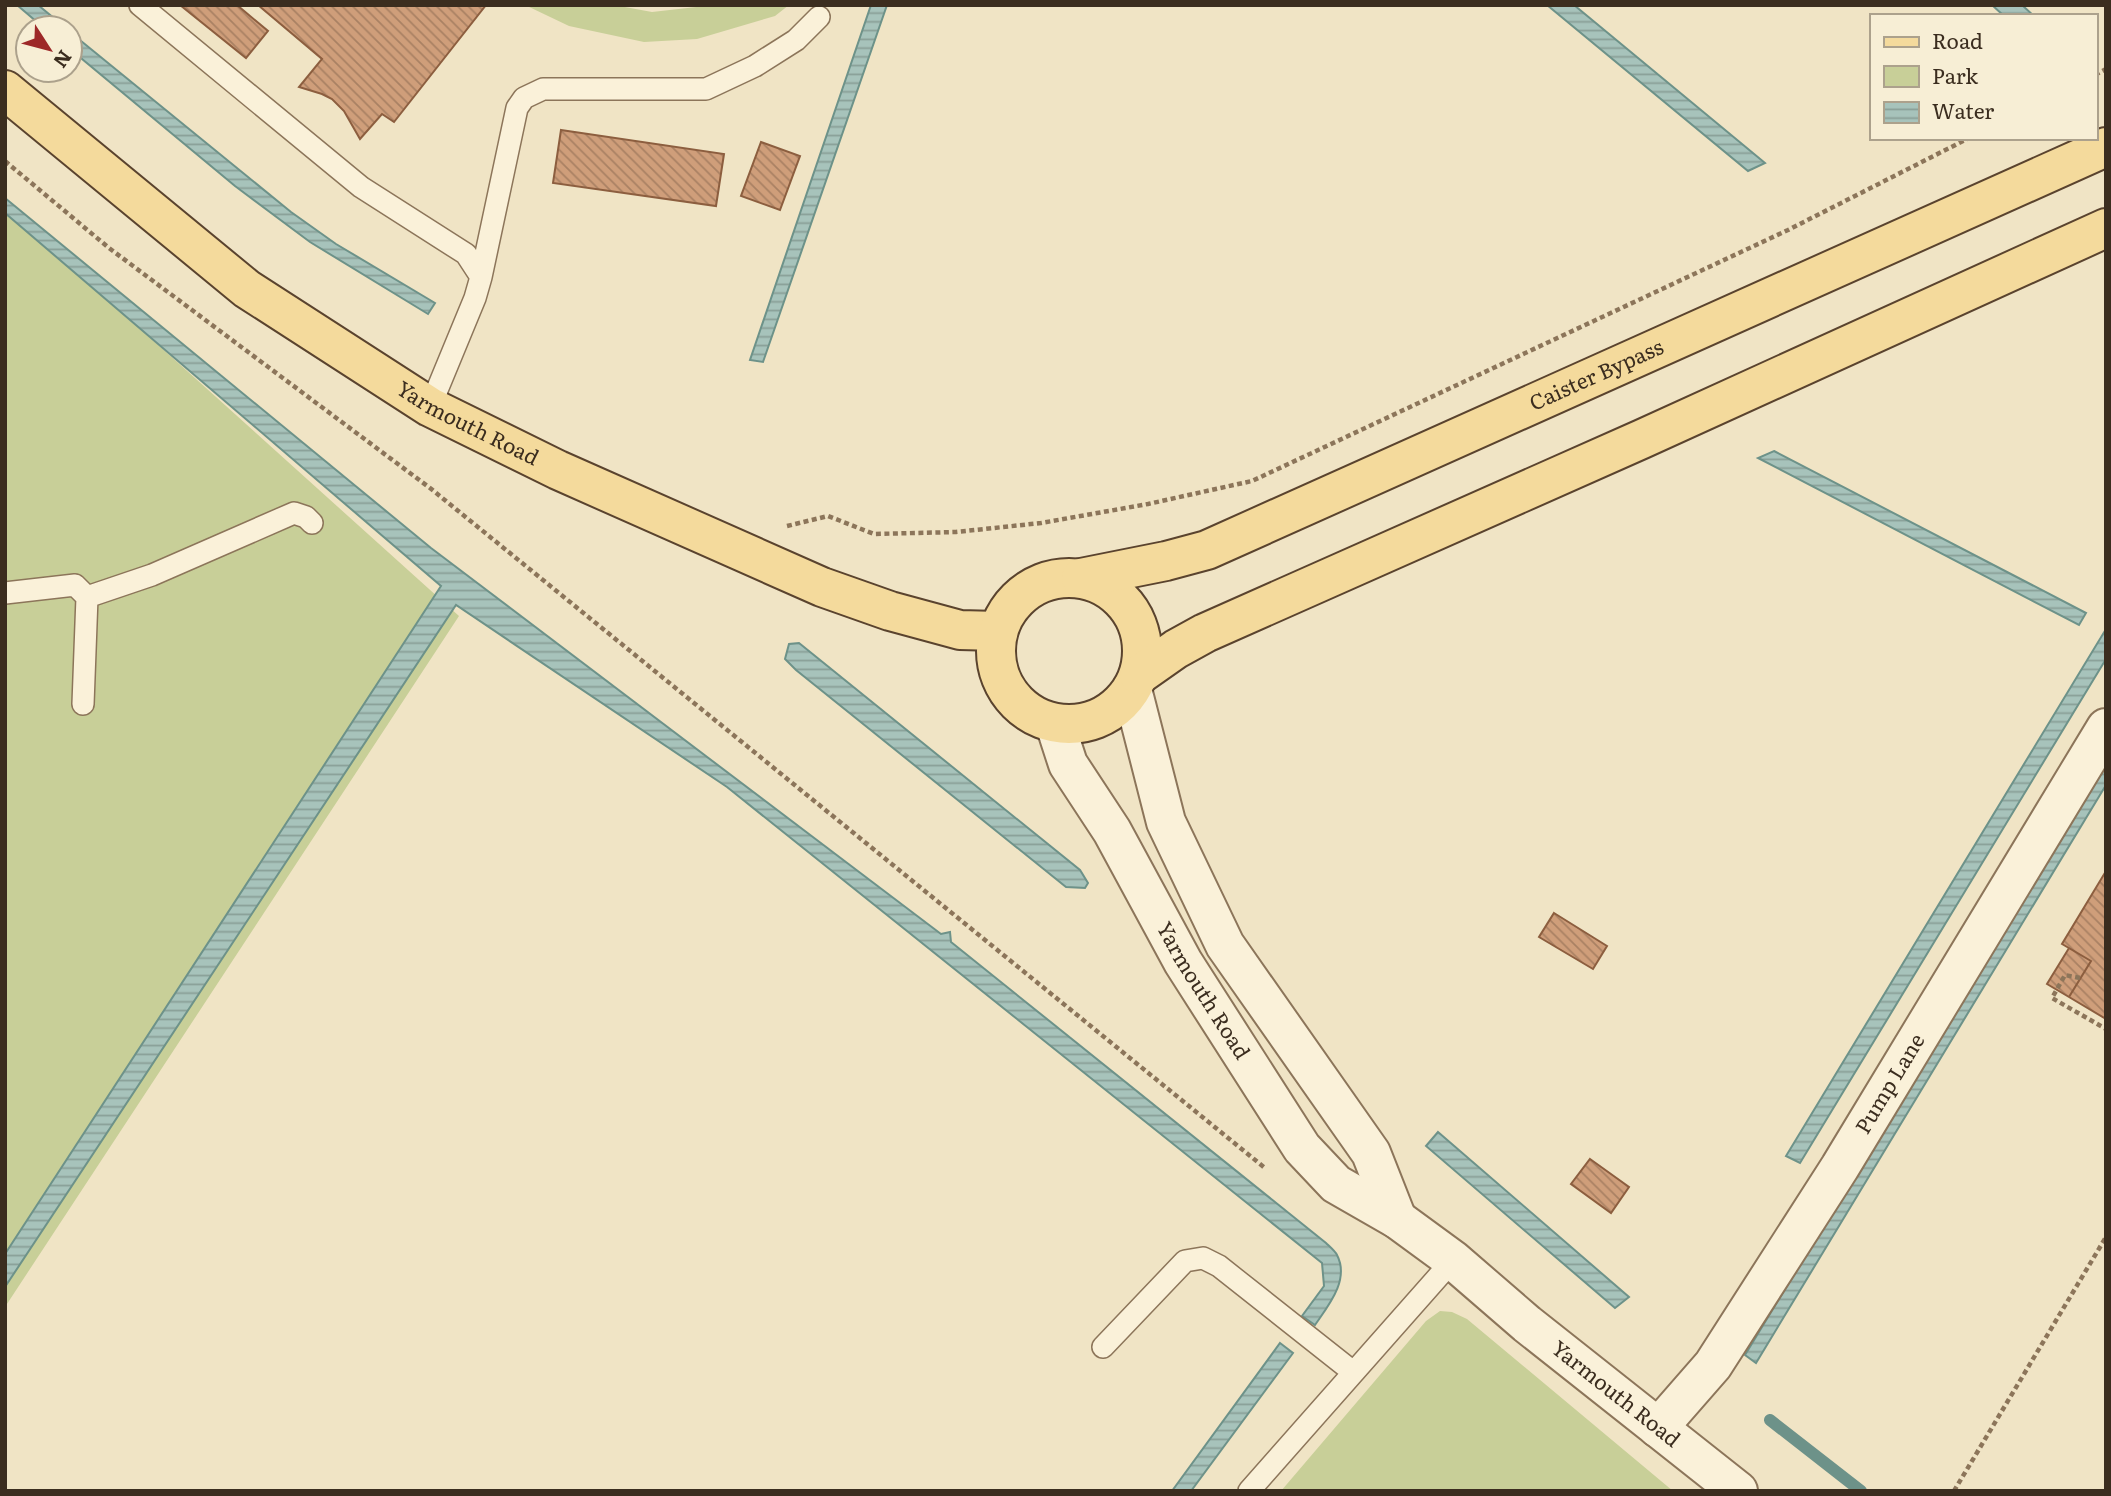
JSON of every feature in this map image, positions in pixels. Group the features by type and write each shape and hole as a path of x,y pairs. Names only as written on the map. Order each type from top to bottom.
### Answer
{"main road":[{"name":"Yarmouth Road","path":"5,90 247,289 430,407 558,470 822,586 890,611 960,630 998,631"},
{"name":"Caister Bypass","path":"1081,578 1207,550 2096,150"},
{"path":"1135,682 1143,649 1139,629 1126,605 1116,594 1095,582 1081,578 1042,582 1021,595 1008,609 998,631 995,652 999,677 1008,693 1022,709 1055,724 1073,725 1099,719 1121,703 1135,682 1176,649 1205,633 2106,228"}],"street":[{"name":"Yarmouth Road","path":"1135,682 1166,822 1225,945 1371,1153 1397,1219"},
{"name":"Yarmouth Road","path":"1055,724 1068,764 1112,831 1182,962 1302,1148 1336,1184 1397,1219 1453,1261 1527,1324 1738,1491"},
{"name":"Pump Lane","path":"1658,1428 1713,1365 1840,1167 2106,728"}],"lane":[{"path":"140,5 361,187 466,254 481,277"},
{"path":"430,407 475,298 517,108 524,97 543,89 706,89 776,53 796,40 819,17"},
{"path":"87,597 152,575 295,513 306,517 312,523"},
{"path":"5,593 75,585 87,597 83,704"},
{"path":"1103,1348 1185,1261 1203,1258 1219,1266 1353,1372"},
{"path":"1249,1491 1453,1261"}],"path":[{"path":"722,542 828,516 874,534 956,532 1029,524 1148,504 1252,481 1788,230 1965,140"},
{"path":"5,162 109,248 430,488 1268,1171"},
{"path":"2080,978 2065,975 2052,998 2106,1029"},
{"path":"1954,1491 2106,1237"}],"green space":[{"path":"525,5 614,5 652,12 714,5 789,5 775,16 697,39 644,42 569,26"},
{"path":"5,207 459,616 5,1307"},
{"path":"1440,1311 1452,1312 1467,1319 1673,1491 1281,1491 1426,1321"}],"water":[{"path":"17,5 38,5 49,14 28,14"},
{"path":"871,5 887,5 763,362 750,360"},
{"path":"1547,5 1574,5 1765,163 1748,171"},
{"path":"1992,5 2022,5 2032,14 2002,14"},
{"path":"84,43 291,212 336,244 435,303 428,314 310,242 235,186 84,61"},
{"path":"5,198 431,548 941,934 950,932 951,942 1326,1243 1337,1255 1341,1274 1336,1292 1315,1325 1302,1316 1324,1286 1322,1263 727,787 456,605 5,1287 5,1254 441,586 5,213"},
{"path":"1774,451 2086,613 2079,625 1758,458"},
{"path":"2106,629 2106,659 1800,1163 1786,1156"},
{"path":"799,643 1080,870 1088,883 1085,888 1066,887 796,670 785,659 789,644"},
{"path":"2106,761 2106,785 1756,1363 1745,1355"},
{"path":"1438,1132 1629,1297 1615,1308 1426,1146"},
{"path":"1280,1343 1293,1353 1191,1491 1172,1491"}],"building":[{"path":"180,5 237,5 268,31 246,58"},
{"path":"258,5 486,5 394,122 382,114 360,139 344,111 332,99 299,87 322,59"},
{"path":"561,130 724,154 716,206 553,183"},
{"path":"761,142 800,156 780,210 741,196"},
{"path":"2106,871 2106,1019 2069,997 2091,961 2062,944"},
{"path":"1554,913 1607,946 1593,969 1539,937"},
{"path":"2069,948 2091,961 2069,997 2047,984"},
{"path":"1590,1159 1629,1187 1611,1213 1571,1184"}],"waterway":[{"path":"1770,1420 1861,1491"}]}
